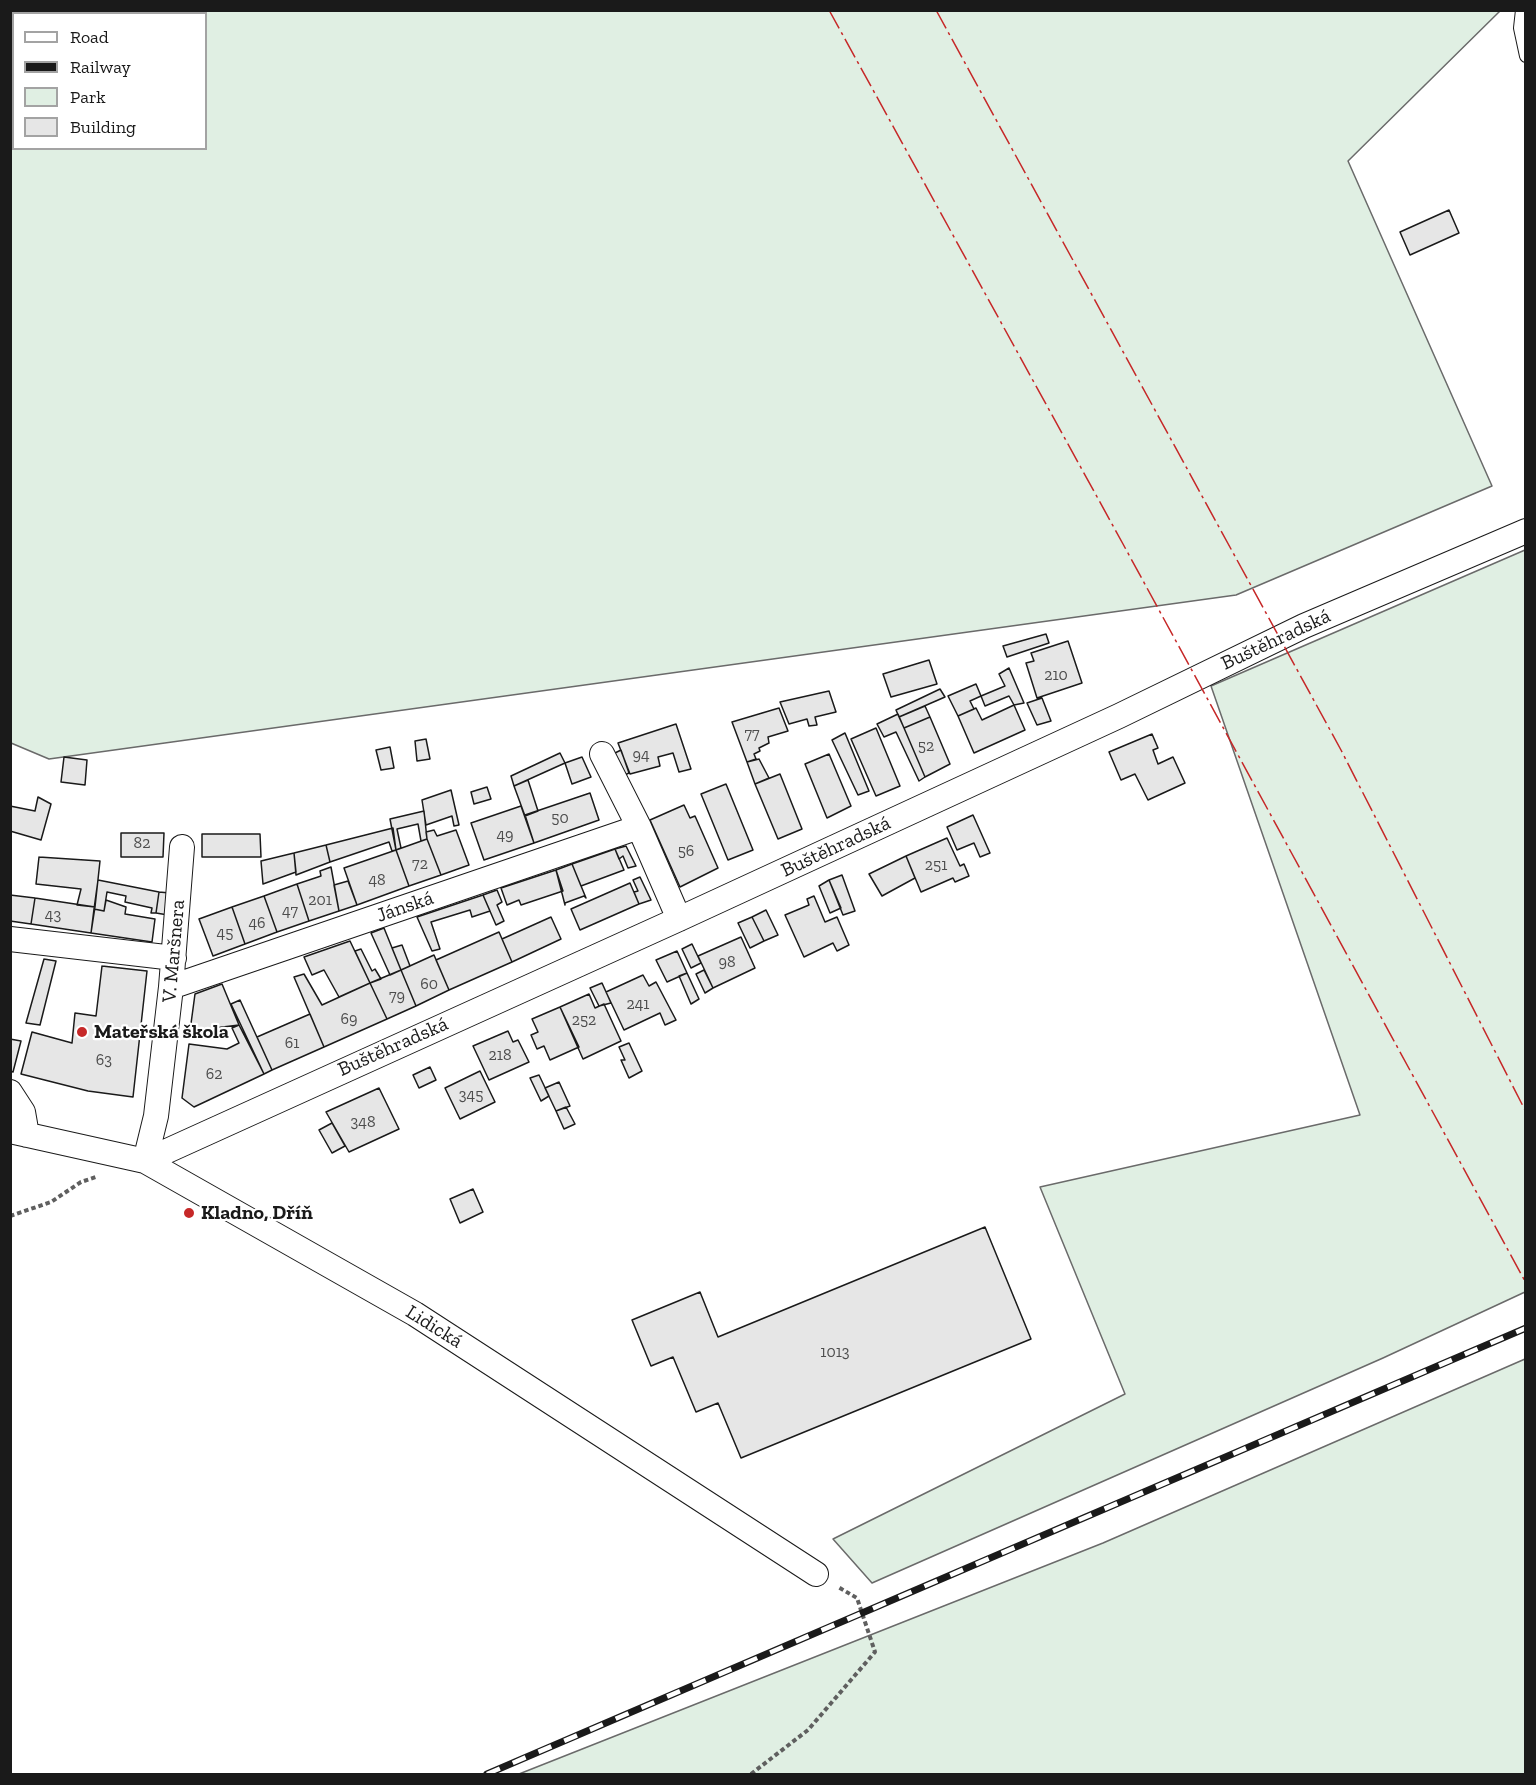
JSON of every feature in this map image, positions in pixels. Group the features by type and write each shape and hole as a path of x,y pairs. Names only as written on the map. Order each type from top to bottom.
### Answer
{"street":[{"name":"Buštěhradská","path":"145,1161 1119,716 1304,626 1526,531"},
{"path":"602,754 639,827 679,919"},
{"name":"Jánská","path":"171,987 639,827"},
{"name":"V. Maršnera","path":"145,1161 156,1116 174,958 182,847"},
{"path":"10,939 174,958"},
{"name":"Lidická","path":"10,1092 23,1112 19,1133 145,1161 415,1314 816,1574"}],"lane":[{"path":"1522,10 1520,28 1526,56"}],"path":[{"path":"10,1216 51,1202 81,1182"},
{"path":"752,1774 808,1730 875,1652 857,1598 816,1574"}],"green space":[{"path":"10,11 1500,11 1348,161 1492,486 1236,595 49,759 11,743"},
{"path":"1525,550 1525,1292 1383,1358 872,1583 833,1539 1125,1394 1040,1187 1360,1115 1211,686"},
{"path":"1525,1359 1525,1774 519,1774 1103,1543"}],"building":[{"path":"1449,210 1459,233 1410,255 1400,232"},
{"path":"1046,634 1049,643 1007,657 1003,646"},
{"path":"1068,641 1082,683 1037,698 1026,663 1034,661 1031,653"},
{"path":"929,660 937,684 891,697 883,674"},
{"path":"1009,668 1024,703 1014,705 1009,696 985,706 981,696 1005,686 999,674"},
{"path":"976,684 981,696 970,701 974,709 958,716 948,696"},
{"path":"940,689 945,697 899,717 896,710"},
{"path":"829,691 836,712 815,717 817,725 809,726 807,719 789,724 780,702"},
{"path":"1042,698 1051,721 1037,725 1027,703"},
{"path":"1014,705 1025,730 974,753 958,716 976,708 982,720"},
{"path":"925,706 930,717 904,728 899,717"},
{"path":"779,708 788,731 768,737 769,743 759,748 760,751 754,754 756,759 747,762 732,722"},
{"path":"898,714 925,777 919,781 896,732 884,737 877,724"},
{"path":"930,717 950,764 925,777 904,728"},
{"path":"676,724 691,769 679,772 673,753 658,757 660,766 630,774 618,743"},
{"path":"876,728 900,786 876,796 851,739"},
{"path":"845,733 869,791 858,795 832,740"},
{"path":"1152,734 1158,748 1153,750 1158,764 1173,757 1185,783 1148,800 1135,774 1121,780 1109,752"},
{"path":"426,739 430,759 417,761 415,741"},
{"path":"390,747 394,768 381,770 376,750"},
{"path":"621,750 629,773 616,779 607,757"},
{"path":"560,753 565,763 514,786 511,776"},
{"path":"829,754 851,806 827,818 805,764"},
{"path":"64,757 87,760 85,785 61,782"},
{"path":"582,757 591,777 572,784 565,763"},
{"path":"759,759 769,778 755,784 747,762"},
{"path":"780,774 802,829 778,839 755,784"},
{"path":"528,780 538,811 525,816 514,786"},
{"path":"726,784 753,850 728,860 701,794"},
{"path":"487,787 491,799 474,804 471,792"},
{"path":"451,790 459,825 454,826 452,816 426,825 422,800"},
{"path":"590,793 599,820 534,843 525,815"},
{"path":"38,797 51,804 41,840 10,831 10,806 35,811"},
{"path":"684,805 690,818 695,816 718,868 680,887 650,820"},
{"path":"521,806 534,843 484,860 471,823"},
{"path":"424,811 427,839 421,841 418,824 397,829 401,848 396,850 390,819"},
{"path":"973,815 990,853 980,857 974,843 957,850 947,827"},
{"path":"393,828 396,850 392,851 389,842 330,862 326,845"},
{"path":"434,830 437,836 456,830 469,865 441,875 427,839 426,832"},
{"path":"121,833 164,833 163,857 121,857"},
{"path":"202,834 260,834 261,857 202,857"},
{"path":"947,838 960,866 964,864 969,876 955,882 953,878 921,892 906,856"},
{"path":"427,839 441,875 409,886 396,850"},
{"path":"326,845 330,862 296,875 294,853"},
{"path":"626,846 636,866 628,868 623,856 619,859 615,849"},
{"path":"615,849 624,870 581,886 572,864"},
{"path":"396,850 409,886 357,905 344,868"},
{"path":"294,853 296,872 263,884 261,861"},
{"path":"906,856 915,878 882,896 869,874"},
{"path":"39,857 100,861 95,907 77,905 81,889 36,884"},
{"path":"572,864 586,898 584,896 565,903 565,905 556,870"},
{"path":"331,867 339,911 309,921 297,884 321,876 320,871"},
{"path":"556,870 563,891 521,905 519,900 507,905 501,888"},
{"path":"842,875 855,911 843,915 829,880"},
{"path":"640,877 651,900 639,904 634,892 638,891 633,880"},
{"path":"98,880 159,892 156,913 151,913 152,908 125,902 126,896 107,892 104,911 94,909"},
{"path":"829,880 841,908 830,913 819,886"},
{"path":"348,881 357,905 339,911 334,885"},
{"path":"630,883 639,904 580,930 571,909"},
{"path":"297,884 309,921 277,932 264,896"},
{"path":"497,890 502,902 497,905 504,921 496,925 483,895"},
{"path":"159,892 170,893 168,915 156,913"},
{"path":"10,895 35,898 31,924 10,921"},
{"path":"483,895 490,911 472,917 470,910 431,922 440,949 432,951 417,917"},
{"path":"264,896 277,932 245,944 232,907"},
{"path":"814,896 825,922 837,917 849,945 837,951 833,943 804,957 785,915 809,905 807,899"},
{"path":"35,898 95,907 91,933 31,924"},
{"path":"106,900 126,907 125,914 155,919 152,942 91,933 94,909 104,911"},
{"path":"232,907 245,944 213,956 199,919"},
{"path":"766,910 778,935 764,941 752,917"},
{"path":"551,917 561,939 512,962 502,939"},
{"path":"752,917 764,941 750,948 738,923"},
{"path":"384,928 401,970 390,975 371,933"},
{"path":"499,932 512,962 449,990 436,960"},
{"path":"741,937 755,968 713,988 698,956"},
{"path":"350,941 370,983 339,997 324,970 312,975 304,957"},
{"path":"692,944 701,963 691,968 682,949"},
{"path":"402,945 410,966 401,970 392,948"},
{"path":"361,949 372,971 375,969 381,979 370,983 355,951"},
{"path":"677,951 687,973 667,982 656,960"},
{"path":"434,955 449,990 416,1006 401,970"},
{"path":"44,959 56,961 40,1025 26,1023"},
{"name":"Mateřská škola","path":"102,966 147,971 133,1097 88,1091 21,1074 32,1032 72,1043 75,1013 96,1016"},
{"path":"401,970 416,1006 387,1019 370,983"},
{"path":"704,970 713,988 705,993 696,974"},
{"path":"687,973 699,999 691,1004 679,976"},
{"path":"304,974 322,1005 370,983 387,1019 324,1047 294,977"},
{"path":"643,975 649,986 656,982 676,1020 665,1025 660,1013 624,1030 606,992"},
{"path":"602,983 611,1003 599,1006 590,988"},
{"path":"222,984 239,1025 190,1031 195,994"},
{"path":"589,994 595,1008 604,1004 621,1041 583,1059 560,1007"},
{"path":"240,1000 272,1070 264,1074 231,1004"},
{"path":"560,1007 579,1047 550,1060 544,1046 537,1049 531,1035 538,1032 532,1019"},
{"path":"310,1014 324,1047 272,1070 257,1037"},
{"path":"239,1025 264,1074 194,1107 182,1098 189,1044 227,1049 239,1043 232,1028"},
{"path":"508,1031 513,1042 518,1040 529,1062 489,1080 473,1046"},
{"path":"10,1039 21,1041 13,1072 10,1071"},
{"path":"629,1043 642,1071 629,1078 621,1060 625,1060 619,1047"},
{"path":"430,1067 436,1080 419,1088 413,1075"},
{"path":"480,1071 495,1102 460,1119 445,1088"},
{"path":"539,1075 549,1096 541,1101 530,1078"},
{"path":"559,1082 570,1106 556,1111 545,1088"},
{"path":"379,1088 399,1129 349,1152 326,1112"},
{"path":"566,1107 575,1124 564,1129 556,1111"},
{"path":"332,1123 345,1146 332,1153 319,1130"},
{"path":"473,1189 483,1212 460,1223 450,1199"},
{"path":"985,1227 1031,1339 741,1458 718,1403 696,1412 673,1357 651,1366 632,1320 700,1292 718,1337"}],"railway":[{"path":"487,1774 1526,1328"}],"power":[{"path":"829,10 1526,1283"},
{"path":"936,10 1341,750 1526,1112"}],"place":[{"name":"Mateřská škola","path":"82,1032"},
{"name":"Kladno, Dříň","path":"189,1213"}]}
